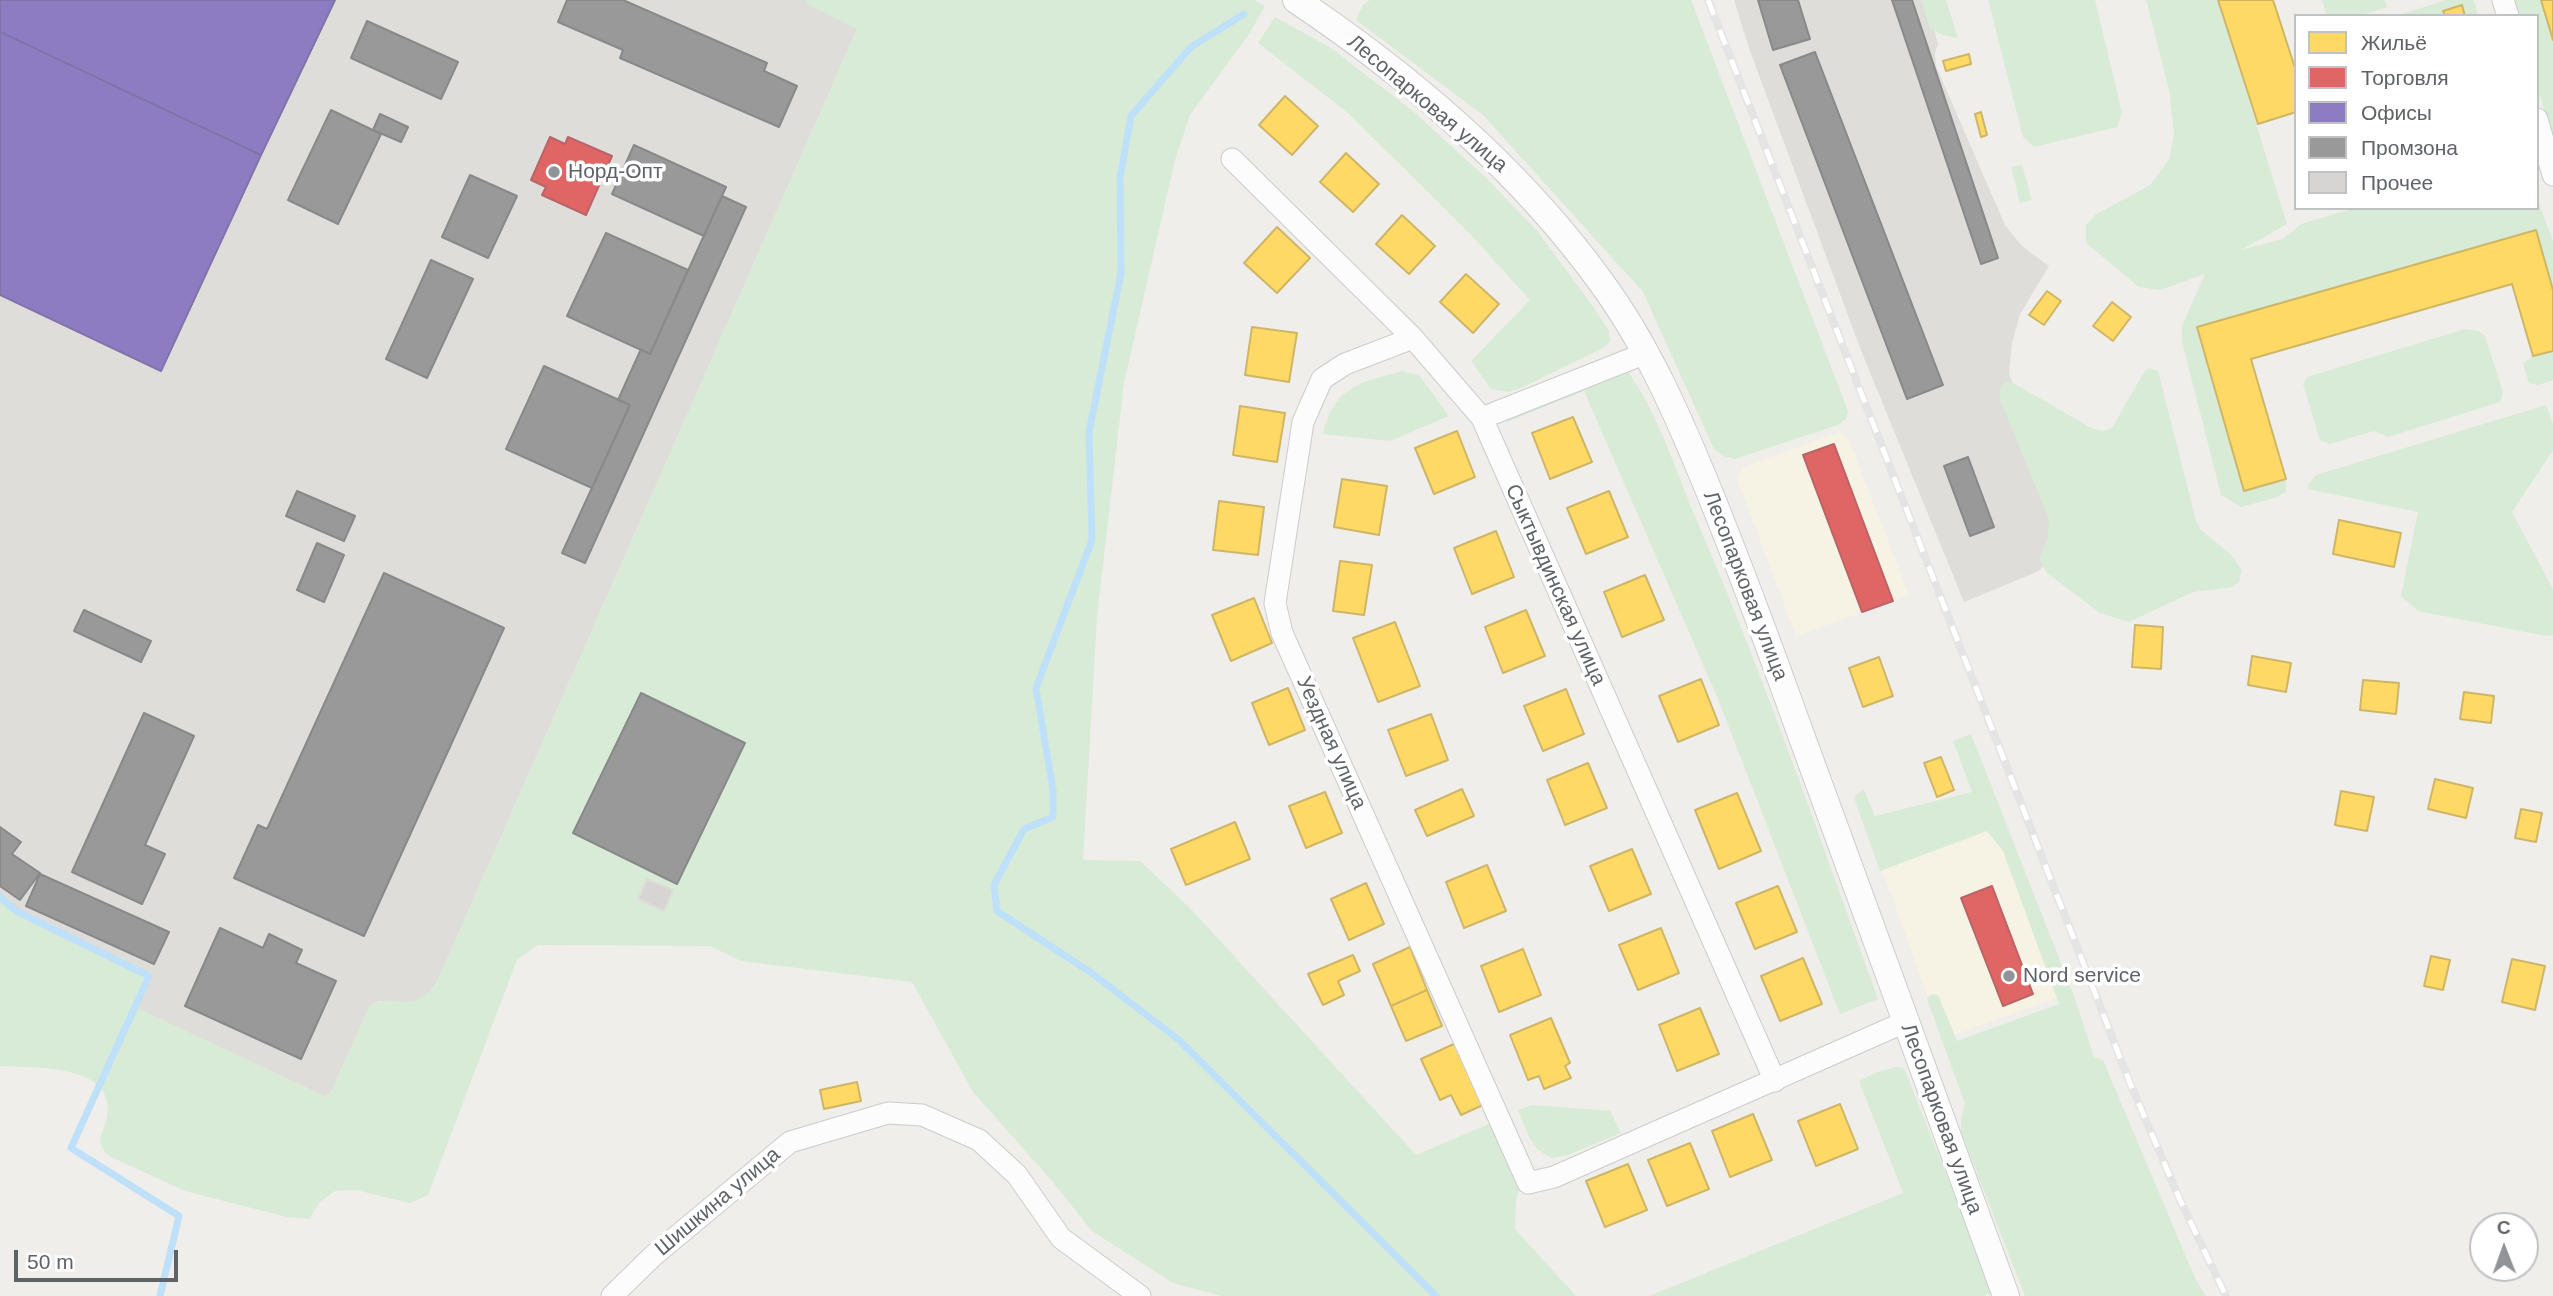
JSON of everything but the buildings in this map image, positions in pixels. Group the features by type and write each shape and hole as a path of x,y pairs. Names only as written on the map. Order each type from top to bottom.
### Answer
{"street":[{"name":"Лесопарковая улица","path":"1296,0 1328,21 1419,92 1500,163 1562,230 1603,284 1646,353 1690,443 1748,586 2006,1296"},
{"path":"2539,126 2553,175"},
{"name":"Сыктывдинская улица","path":"1232,159 1413,338 1482,418 1775,1081"},
{"name":"Уездная улица","path":"1413,338 1345,364 1322,379 1303,422 1275,603 1282,633 1528,1183 1554,1177 1775,1081"},
{"path":"1482,418 1646,353"},
{"path":"1775,1081 1905,1022"},
{"name":"Шишкина улица","path":"612,1296 653,1256 790,1142 888,1113 922,1115 979,1140 1017,1175 1061,1238 1140,1296"}],"shaded area":[{"path":"0,0 870,0 437,982 426,996 415,1003 379,1001 370,1006 330,1094 324,1096 138,1009 137,1004 149,980 10,906 0,898"},
{"path":"1734,0 1926,0 1938,44 1935,53 1936,66 2005,225 2022,246 2049,266 2020,314 2012,343 2009,374 2017,395 2042,432 2054,552 2039,571 1964,602 1862,353 1750,51"},
{"path":"1840,432 1849,440 1909,595 1796,636 1737,478 1743,467"},
{"path":"1986,789 2064,995 1943,1039 1869,833"}],"green space":[{"path":"805,0 1254,0 1265,6 1249,34 1190,115 1175,160 1124,383 1097,617 1083,860 1140,861 1191,909 1416,1155 1491,1123 1519,1190 1515,1229 1576,1296 1222,1296 1173,1283 1092,1231 1052,1181 973,1092 912,982 741,961 710,946 538,945 517,960 428,1195 410,1203 356,1190 335,1191 320,1202 309,1219 287,1217 185,1191 109,1156 104,1151 100,1138 107,1117 107,1099 99,1087 86,1078 51,1069 0,1066 0,898 10,906 145,971 149,980 137,1004 139,1009 324,1096 330,1094 370,1006 389,1001 418,1000 437,982 857,29 809,5"},
{"path":"1370,0 1691,0 1848,411 1846,419 1838,425 1735,459 1723,456 1714,449 1643,292 1483,115 1356,20 1363,5"},
{"path":"1921,0 1946,0 1958,38 1942,35 1930,28"},
{"path":"1988,0 2095,0 2122,113 2117,127 2034,147 2023,137"},
{"path":"2146,0 2218,0 2287,224 2241,250 2283,239 2301,224 2348,210 2539,210 2539,203 2553,241 2553,290 2535,230 2198,327 2244,491 2286,479 2286,492 2241,507 2221,495 2182,341 2182,326 2205,274 2160,290 2139,287 2086,243 2086,225 2095,215 2150,185 2169,160 2174,134 2169,90"},
{"path":"2322,0 2385,0 2387,7 2364,14 2326,14"},
{"path":"2446,0 2474,0 2478,14 2402,14"},
{"path":"2512,0 2541,0 2553,40 2553,137 2539,93 2539,14 2516,14"},
{"path":"1275,17 1331,48 1414,112 1485,177 1538,232 1592,305 1609,331 1610,342 1603,348 1521,388 1508,392 1491,389 1471,361 1530,300 1472,236 1348,113 1258,43"},
{"path":"2022,165 2032,200 2020,203 2011,167"},
{"path":"2465,329 2479,331 2485,336 2503,392 2500,402 2388,437 2374,431 2330,444 2320,440 2303,384 2307,377"},
{"path":"2553,351 2553,380 2538,385 2529,383 2523,363 2533,356"},
{"path":"2149,368 2158,371 2196,520 2201,530 2230,554 2242,570 2239,582 2233,587 2193,592 2129,622 2100,613 2047,573 2039,559 2048,537 2049,519 2000,400 2000,388 2006,382 2013,383 2093,429 2103,431 2112,428 2144,372"},
{"path":"1403,371 1420,376 1449,416 1390,441 1323,434 1334,405 1342,396 1362,383"},
{"path":"1627,371 1657,422 1745,638 1878,999 1840,1014 1718,699 1584,391 1507,422"},
{"path":"2546,405 2553,424 2553,450 2512,512 2553,589 2553,635 2546,636 2418,611 2401,596 2418,512 2308,489 2309,483 2316,475"},
{"path":"1971,734 2075,999 2094,1057 2103,1060 2195,1278 2206,1296 2025,1296 1961,1132 1961,1117 1965,1104 1927,999 1932,994 1938,995 1957,1041 2059,1004 2003,851 1987,831 1880,871 1854,798 1864,790 1875,816 1972,792 1953,741"},
{"path":"1896,1067 1904,1068 1993,1292 1984,1296 1649,1296 1903,1193 1859,1081"},
{"path":"1532,1105 1610,1111 1621,1133 1565,1156 1552,1158 1538,1150 1528,1135 1518,1110"}],"waterway":[{"path":"1244,14 1191,47 1131,116 1120,178 1121,273 1089,432 1092,540 1036,688 1053,790 1053,817 1024,829 994,885 997,911 1093,974 1179,1040 1436,1296"},
{"path":"0,897 16,911 149,976 71,1148 179,1216 160,1296"}],"railway":[{"path":"1708,0 2130,1083 2180,1200 2226,1296"}],"place":[{"name":"Норд-Опт","path":"554,172"},
{"name":"Nord service","path":"2009,976"}]}
